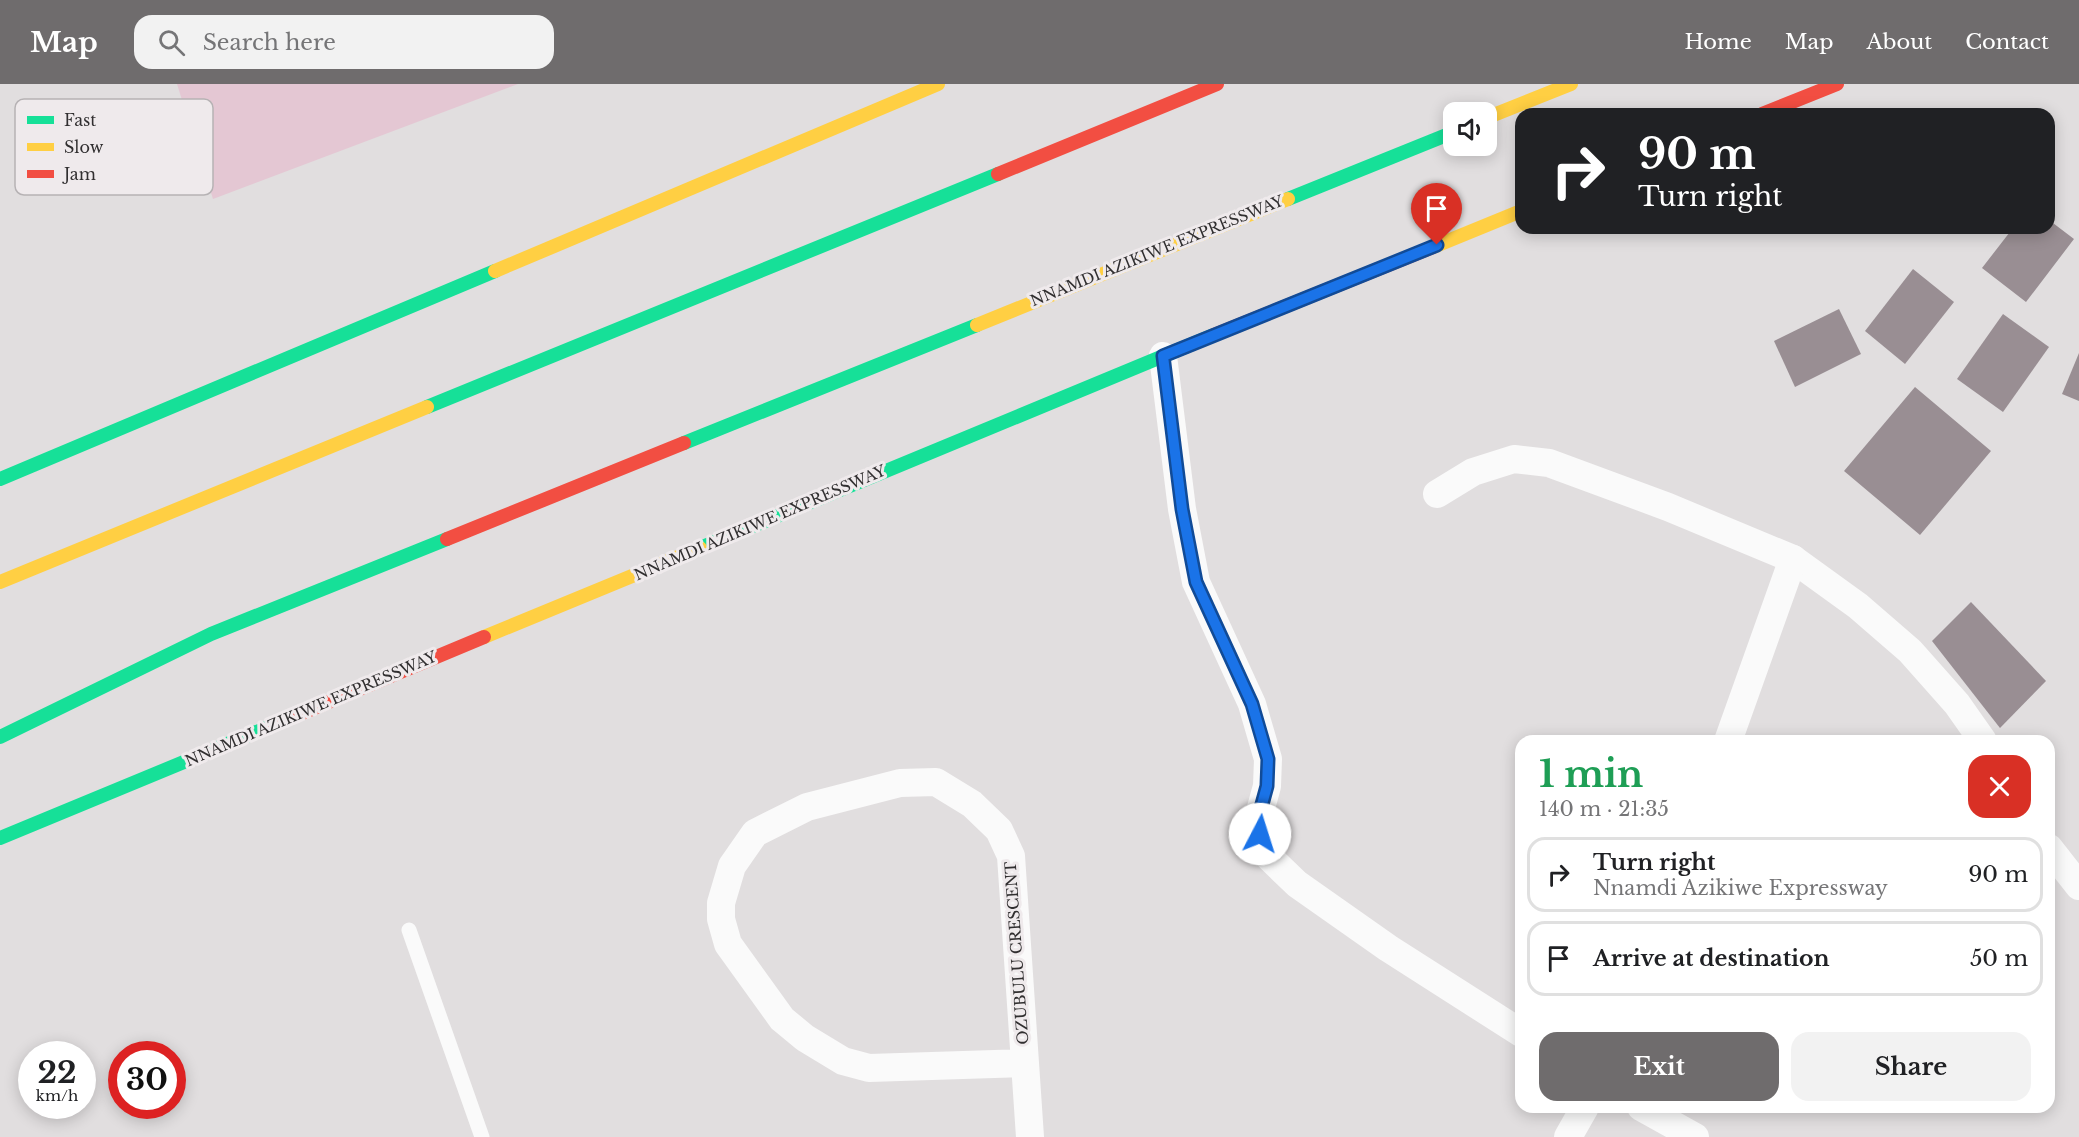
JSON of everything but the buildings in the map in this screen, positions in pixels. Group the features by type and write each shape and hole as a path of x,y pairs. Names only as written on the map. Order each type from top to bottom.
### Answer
{"highway":[{"path":"0,479 938,84"},
{"path":"0,582 1217,84"},
{"path":"1497,114 1571,84"},
{"path":"1777,108 1837,84"},
{"name":"NNAMDI AZIKIWE EXPRESSWAY","path":"0,737 211,634 1443,136"},
{"name":"NNAMDI AZIKIWE EXPRESSWAY","path":"0,838 1163,356 1515,213"}],"street":[{"path":"1163,356 1182,509 1196,582 1252,704 1268,759 1267,786 1261,808 1260,834 1270,858 1297,884 1379,941 1515,1029"},
{"path":"1437,494 1473,472 1514,459 1549,463 1668,507 1793,559 1858,606 1910,651 1957,704 1979,735"},
{"path":"1730,735 1793,559"},
{"name":"OZUBULU CRESCENT","path":"1024,1063 869,1068 843,1061 804,1038 782,1019 728,944 721,919 721,903 732,866 755,833 807,807 900,783 936,782 972,804 999,830 1011,856 1030,1137"},
{"path":"2055,856 2079,886"},
{"path":"1568,1137 1582,1113"},
{"path":"1652,1113 1695,1137"}],"lane":[{"path":"409,930 482,1137"}],"shaded area":[{"path":"177,84 518,84 213,199 213,99 182,99"}],"traffic: fast":[{"path":"1288,199 1443,136"},
{"path":"427,407 998,174"},
{"path":"0,479 495,271"},
{"path":"684,443 977,325"},
{"path":"700,548 1214,335"},
{"path":"0,737 211,634 447,539"},
{"path":"0,838 271,726"}],"traffic: slow":[{"path":"495,271 938,84"},
{"path":"1497,114 1571,84"},
{"path":"977,325 1288,199"},
{"path":"1433,247 1515,213"},
{"path":"0,582 427,407"},
{"path":"484,637 700,548"}],"traffic: jam":[{"path":"998,174 1217,84"},
{"path":"1777,108 1837,84"},
{"path":"1214,335 1433,247"},
{"path":"447,539 684,443"},
{"path":"271,726 484,637"}],"route":[{"path":"1260,834 1261,808 1267,786 1268,759 1261,728 1252,704 1196,582 1182,509 1163,356 1437,245"}]}
